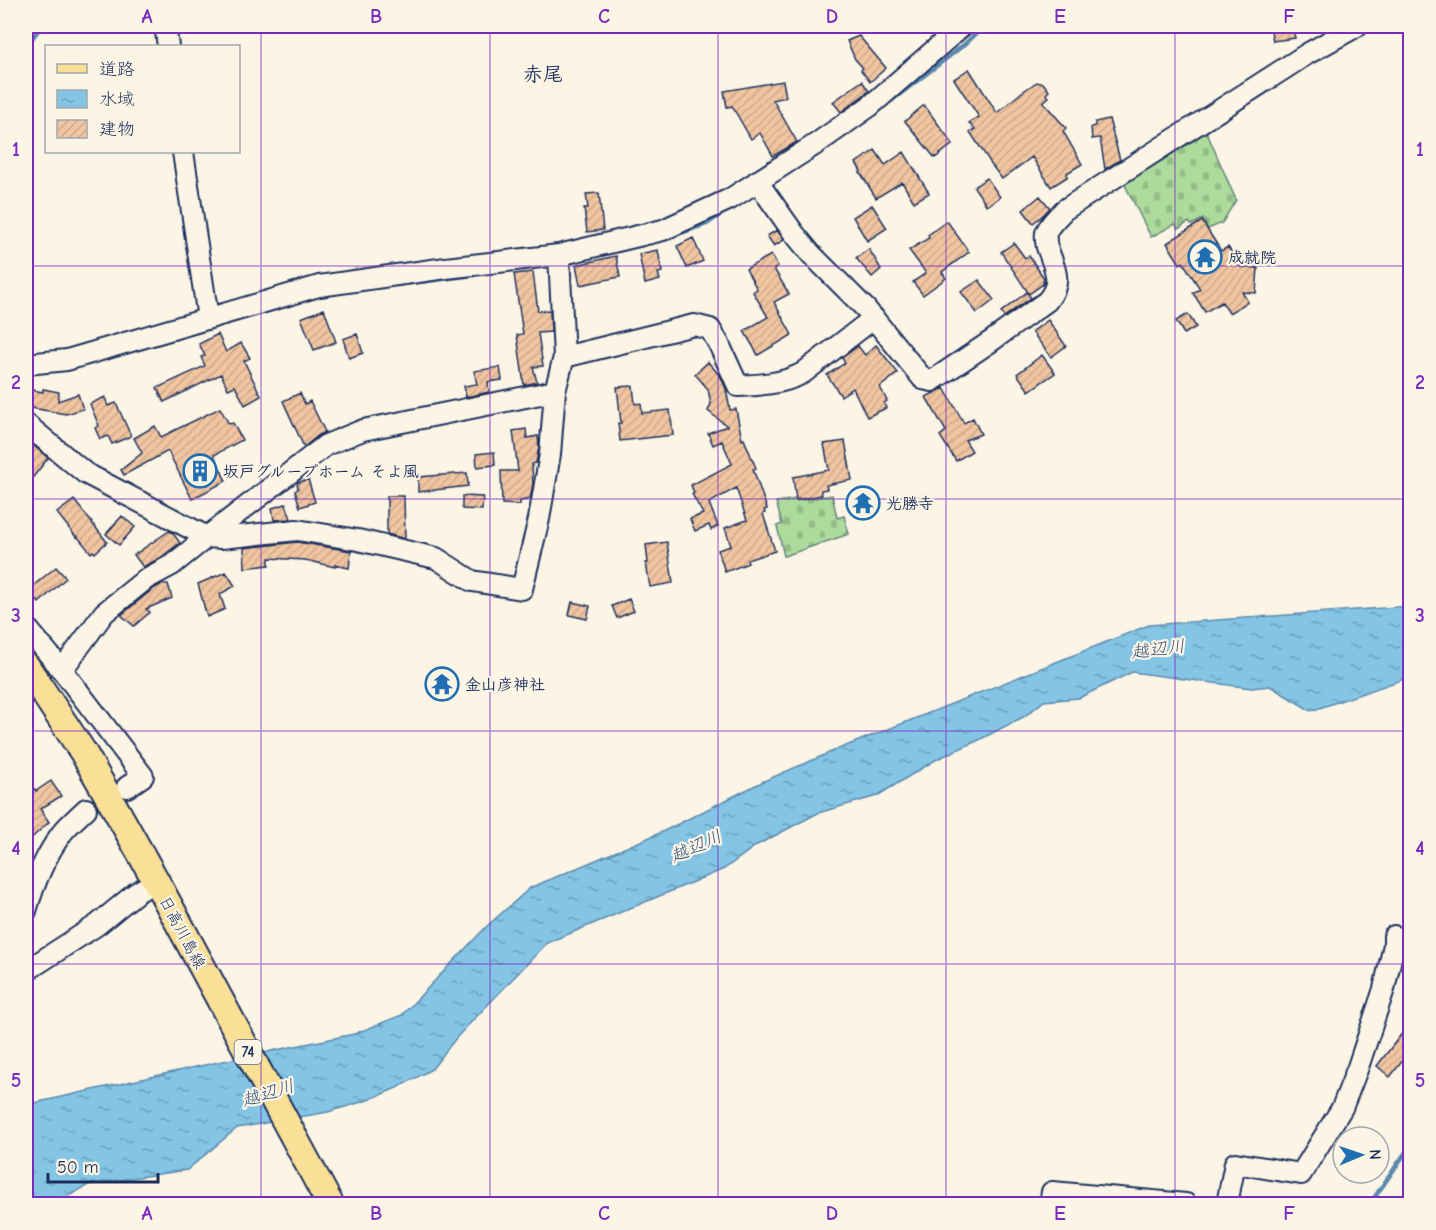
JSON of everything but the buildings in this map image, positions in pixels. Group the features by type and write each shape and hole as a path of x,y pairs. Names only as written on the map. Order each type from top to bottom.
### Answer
{"main road":[{"name":"日高川島線","path":"26,666 82,752 161,890 330,1204"}],"street":[{"path":"165,26 168,45"},
{"path":"26,364 67,360 319,286 559,255 663,230 760,185 870,106 962,26"},
{"path":"760,185 810,254 874,318 923,379 932,381 1047,301 1054,293 1057,276 1045,241 1050,226 1064,210 1307,54 1357,26"},
{"path":"183,153 208,318"},
{"path":"26,424 85,473 207,537 221,538 297,530 358,540 436,558 472,580 522,589 540,519 550,454 555,391 564,357 559,255"},
{"path":"564,357 694,325 710,330 738,386 767,384 792,379 802,373 874,318"},
{"path":"62,670 104,613 147,579 172,566 326,445 363,430 555,391"},
{"path":"26,627 143,776 127,787"},
{"path":"26,911 30,878 63,832 86,809"},
{"path":"26,971 97,925 136,892 161,890"},
{"path":"1227,1204 1235,1163 1302,1174 1342,1108 1358,1067 1384,989 1394,936"},
{"path":"1050,1204 1052,1192 1186,1204"}],"green space":[{"path":"1204,126 1236,200 1222,223 1208,229 1203,219 1191,225 1189,222 1178,229 1175,224 1151,237 1122,179"},
{"path":"832,495 837,518 844,516 849,534 784,556 777,526 782,524 776,502"}],"water":[{"name":"越辺川","path":"1410,606 1410,677 1311,711 1270,686 1251,688 1132,672 1079,698 1044,701 1025,716 937,759 877,796 818,813 757,845 724,869 547,943 456,1038 432,1069 399,1087 368,1100 328,1112 237,1128 187,1170 90,1184 54,1204 26,1204 26,1107 30,1104 354,1034 402,1015 487,926 530,888 662,832 764,781 1149,625"}],"waterway":[{"path":"26,47 41,26"},
{"path":"891,101 965,44 984,26"},
{"path":"811,159 834,143"},
{"path":"667,238 707,224 727,210"},
{"path":"600,255 642,245"},
{"path":"396,285 474,275"},
{"path":"1370,1204 1410,1146"}],"place":[{"name":"成就院","path":"1205,257"},
{"name":"坂戸グループホーム そよ風","path":"200,471"},
{"name":"光勝寺","path":"863,503"},
{"name":"金山彦神社","path":"442,684"}],"district":[{"name":"赤尾","path":"543,74"}]}
